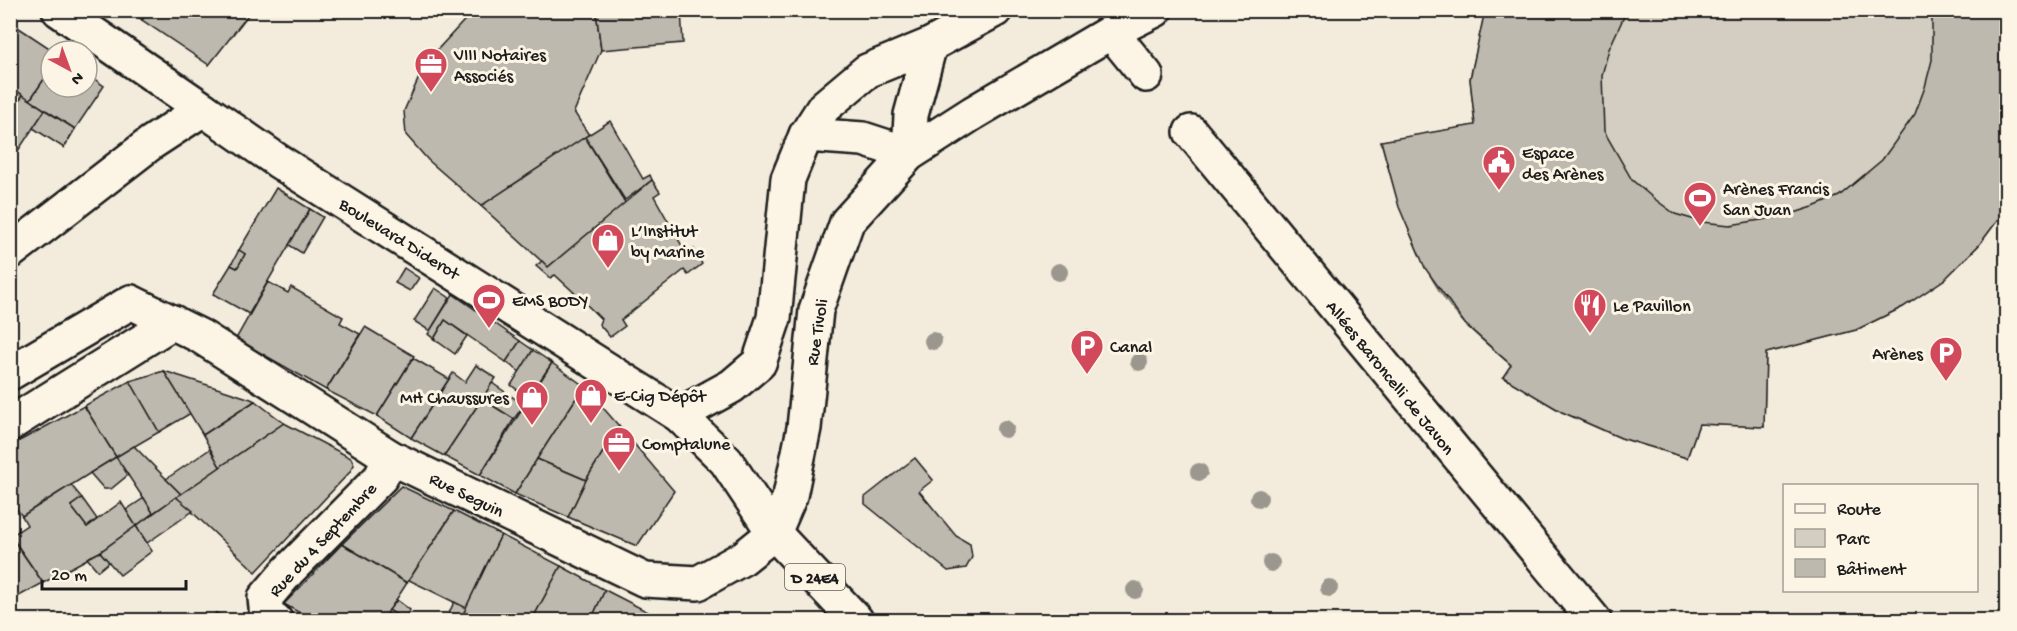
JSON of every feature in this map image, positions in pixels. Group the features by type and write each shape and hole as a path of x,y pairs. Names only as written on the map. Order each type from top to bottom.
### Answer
{"street":[{"name":"Boulevard Diderot","path":"59,10 278,161 679,415 726,461 774,533"},
{"path":"679,415 732,386 759,363 774,318 788,179 806,135 824,107 867,71 930,45 995,10"},
{"name":"Rue Tivoli","path":"774,533 790,496 804,428 816,309 847,222 909,154 973,113 1111,32 1155,10"},
{"path":"1111,32 1146,75"},
{"path":"806,135 863,139 909,154 911,115 930,45"},
{"path":"10,252 151,143 203,109"},
{"name":"Allées Baroncelli de Javon","path":"1191,132 1594,621"},
{"name":"Rue Seguin","path":"10,373 130,302 200,336 390,457 645,580 698,583 743,558 774,533"},
{"path":"10,424 172,322"},
{"name":"Rue du 4 Septembre","path":"274,621 267,616 265,598 288,571 381,477 390,457"},
{"name":"D 24E4","path":"774,533 856,621"}],"green space":[{"name":"Arènes Francis San Juan","path":"1485,11 2006,11 2006,209 1979,245 1945,279 1903,307 1856,330 1766,353 1764,427 1699,424 1687,458 1621,438 1562,412 1503,377 1511,365 1466,325 1435,284 1412,238 1395,189 1381,141 1475,125 1470,79"}],"building":[{"path":"130,10 150,10 142,20"},
{"path":"150,10 252,10 209,65 142,20"},
{"path":"474,10 596,10 601,50 574,112 589,135 481,206 428,160 406,135 404,111 426,62"},
{"path":"596,10 681,10 683,43 601,50"},
{"name":"Arènes Francis San Juan","path":"1485,10 1627,10 1609,49 1602,75 1604,131 1632,180 1652,197 1675,214 1702,222 1730,225 1785,216 1839,196 1882,160 1915,114 1925,87 1932,60 1932,10 2006,10 2006,209 1979,245 1945,279 1903,307 1856,330 1766,353 1764,427 1699,424 1687,458 1621,438 1562,412 1503,377 1511,365 1465,324 1425,268 1399,207 1381,141 1475,125 1470,79"},
{"path":"10,22 39,41 39,87 30,100 10,87"},
{"path":"99,82 104,86 99,93"},
{"path":"10,87 23,95 10,114"},
{"path":"39,87 39,99 95,99 75,129 30,100"},
{"path":"23,95 45,110 12,160 10,114"},
{"path":"45,110 75,129 64,148 33,128"},
{"path":"610,121 643,179 650,175 652,180 625,200 585,137"},
{"path":"585,137 626,204 548,267 481,206"},
{"path":"652,180 660,192 654,196 686,253 694,249 702,264 688,275 684,270 621,320 625,326 610,337 599,324 601,319 580,298 555,275 550,278 536,266 542,261 548,267"},
{"path":"276,188 310,209 249,314 213,294 231,265 237,268 245,254 239,250"},
{"path":"310,209 323,217 302,253 289,245"},
{"path":"239,250 245,254 237,268 231,265"},
{"path":"404,268 419,278 410,291 395,283"},
{"path":"268,282 288,293 291,287 343,317 340,323 360,334 326,390 236,339"},
{"path":"435,288 450,298 430,331 414,321"},
{"path":"453,294 520,341 506,362 445,320 434,339 428,334"},
{"path":"445,320 467,336 455,354 434,339"},
{"path":"365,327 414,356 377,416 326,390"},
{"path":"520,341 533,350 520,372 506,362"},
{"path":"533,350 552,363 528,398 511,385"},
{"path":"413,358 449,379 411,438 377,416"},
{"path":"552,363 584,386 515,494 480,475"},
{"path":"476,365 496,378 444,456 411,438 453,373 465,382"},
{"path":"164,371 191,413 159,432 130,381"},
{"path":"164,371 251,399 255,401 203,435"},
{"path":"130,381 159,432 116,457 84,406"},
{"path":"492,383 524,405 514,419 482,399"},
{"path":"584,386 619,426 586,480 537,459"},
{"path":"482,399 514,419 480,475 444,456"},
{"path":"255,401 284,423 220,467 203,435"},
{"path":"84,406 116,457 22,516 10,500 10,446"},
{"path":"284,423 351,458 354,465 256,572 176,497"},
{"path":"619,426 674,491 637,546 568,517 586,480"},
{"path":"134,446 181,494 153,513 116,457"},
{"path":"210,449 220,467 181,494 166,479"},
{"path":"116,457 128,475 111,489 104,489 90,473"},
{"path":"915,458 933,480 919,491 956,536 970,544 972,557 966,568 948,571 865,504 865,497"},
{"path":"537,459 586,480 568,517 515,494"},
{"path":"71,485 82,498 71,506 87,527 121,502 136,526 100,552 43,583 11,536 27,525 22,516"},
{"path":"401,486 454,511 407,583 342,544"},
{"path":"176,497 193,511 147,543 136,526"},
{"path":"82,498 97,519 87,527 71,506"},
{"path":"144,498 153,513 136,526 126,510"},
{"path":"454,511 501,535 466,608 409,580"},
{"path":"136,526 152,551 120,575 100,552"},
{"path":"10,535 43,583 10,601"},
{"path":"501,535 561,566 532,620 460,620"},
{"path":"342,544 407,583 383,620 312,620 284,604"},
{"path":"100,552 109,562 98,571 87,558"},
{"path":"561,566 605,590 591,620 532,620"},
{"path":"605,590 656,616 654,620 591,620"},
{"path":"397,600 410,610 404,620 389,610"},
{"path":"454,602 466,608 460,620 446,620"},
{"path":"389,610 404,620 383,620"},
{"path":"216,613 228,620 208,620"}],"place":[{"name":"VIII Notaires Associés","path":"431,93"},
{"name":"Espace des Arènes","path":"1499,191"},
{"name":"Arènes Francis San Juan","path":"1700,227"},
{"name":"L’Institut by Marine","path":"608,269"},
{"name":"EMS BODY","path":"489,329"},
{"name":"Le Pavillon","path":"1590,334"},
{"name":"Canal","path":"1087,375"},
{"name":"Arènes","path":"1946,382"},
{"name":"E-Cig Dépôt","path":"591,424"},
{"name":"MH Chaussures","path":"532,426"},
{"name":"Comptalune","path":"619,472"}]}
